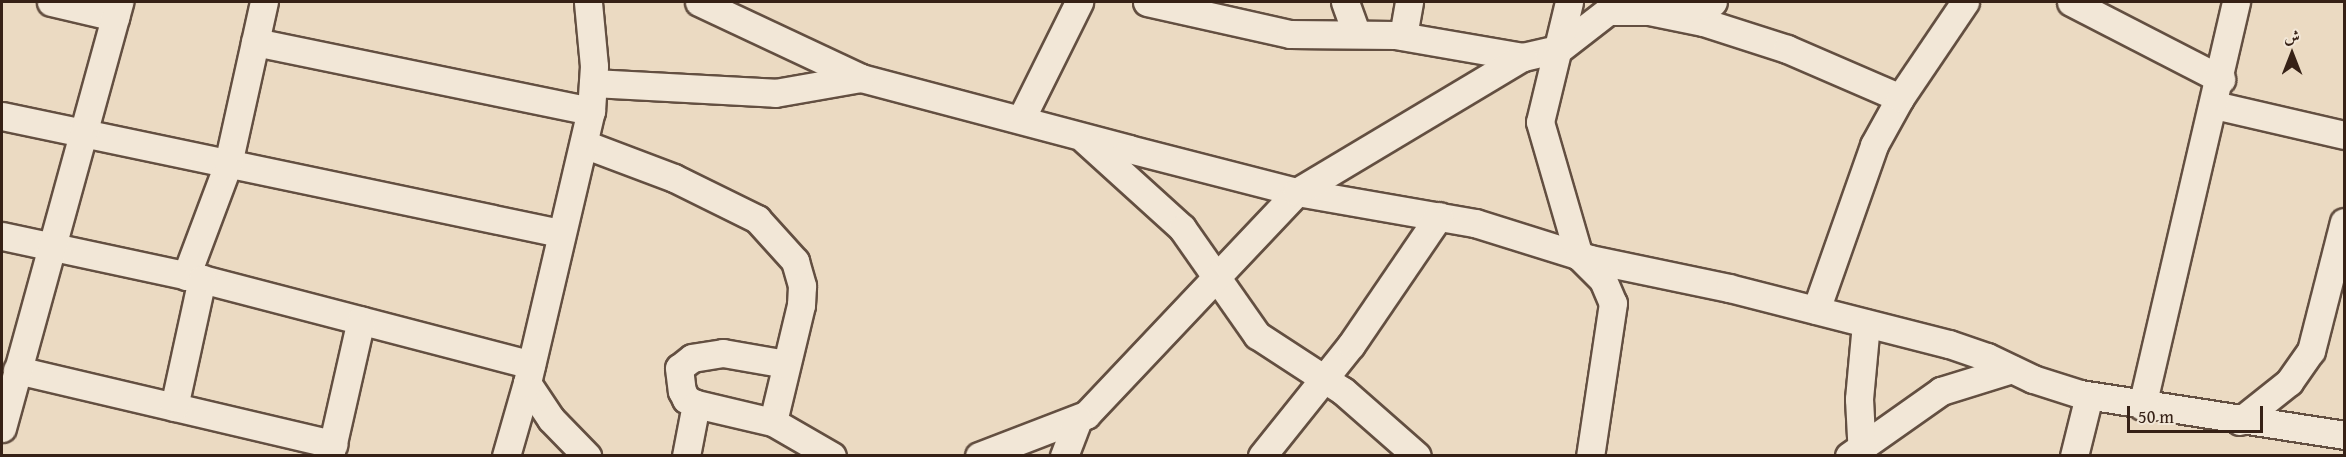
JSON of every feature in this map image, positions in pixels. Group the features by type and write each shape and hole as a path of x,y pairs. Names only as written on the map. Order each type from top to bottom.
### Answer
{"street":[{"path":"2,428 117,9 51,2"},
{"path":"174,406 194,278 228,164 264,2"},
{"path":"506,456 529,374 560,233 591,111 593,83 588,2"},
{"path":"699,2 861,78 1080,136 1297,192 1439,216 1579,256 1816,310 1949,344 2041,382 2089,396 2240,421 2344,435"},
{"path":"1021,119 1079,2"},
{"path":"1147,2 1290,34 1356,33 1403,36 1523,57"},
{"path":"1345,2 1356,33"},
{"path":"1403,36 1409,2"},
{"path":"1569,2 1540,122 1579,256 1603,280 1613,303 1590,456"},
{"path":"1666,14 1713,2"},
{"path":"1816,310 1874,145 1900,98 1965,2"},
{"path":"2070,2 2221,79"},
{"path":"2142,406 2221,79 2236,2"},
{"path":"979,456 1078,420 1141,360 1215,276 1297,192 1523,57 1559,49 1608,11 1666,14 1703,22 1787,49 1900,98"},
{"path":"255,42 591,111"},
{"path":"593,83 775,93 861,78"},
{"path":"2214,105 2344,135"},
{"path":"2,116 560,233"},
{"path":"1080,136 1176,223 1257,335 1325,379 1405,441 1417,456"},
{"path":"584,144 674,178 757,219 795,261 802,286 773,422"},
{"path":"1262,456 1325,379 1439,216"},
{"path":"2240,421 2289,382 2311,351 2344,222"},
{"path":"2,236 194,278 361,320 529,374 550,419 587,456"},
{"path":"17,370 174,406 331,450 361,320"},
{"path":"1857,453 1866,323"},
{"path":"786,364 723,353 682,362 682,391 686,399 696,404 773,422 832,456"},
{"path":"1857,453 1947,388 2012,369"},
{"path":"2070,450 2089,396"},
{"path":"686,456 696,404"},
{"path":"1064,456 1078,420"}]}
